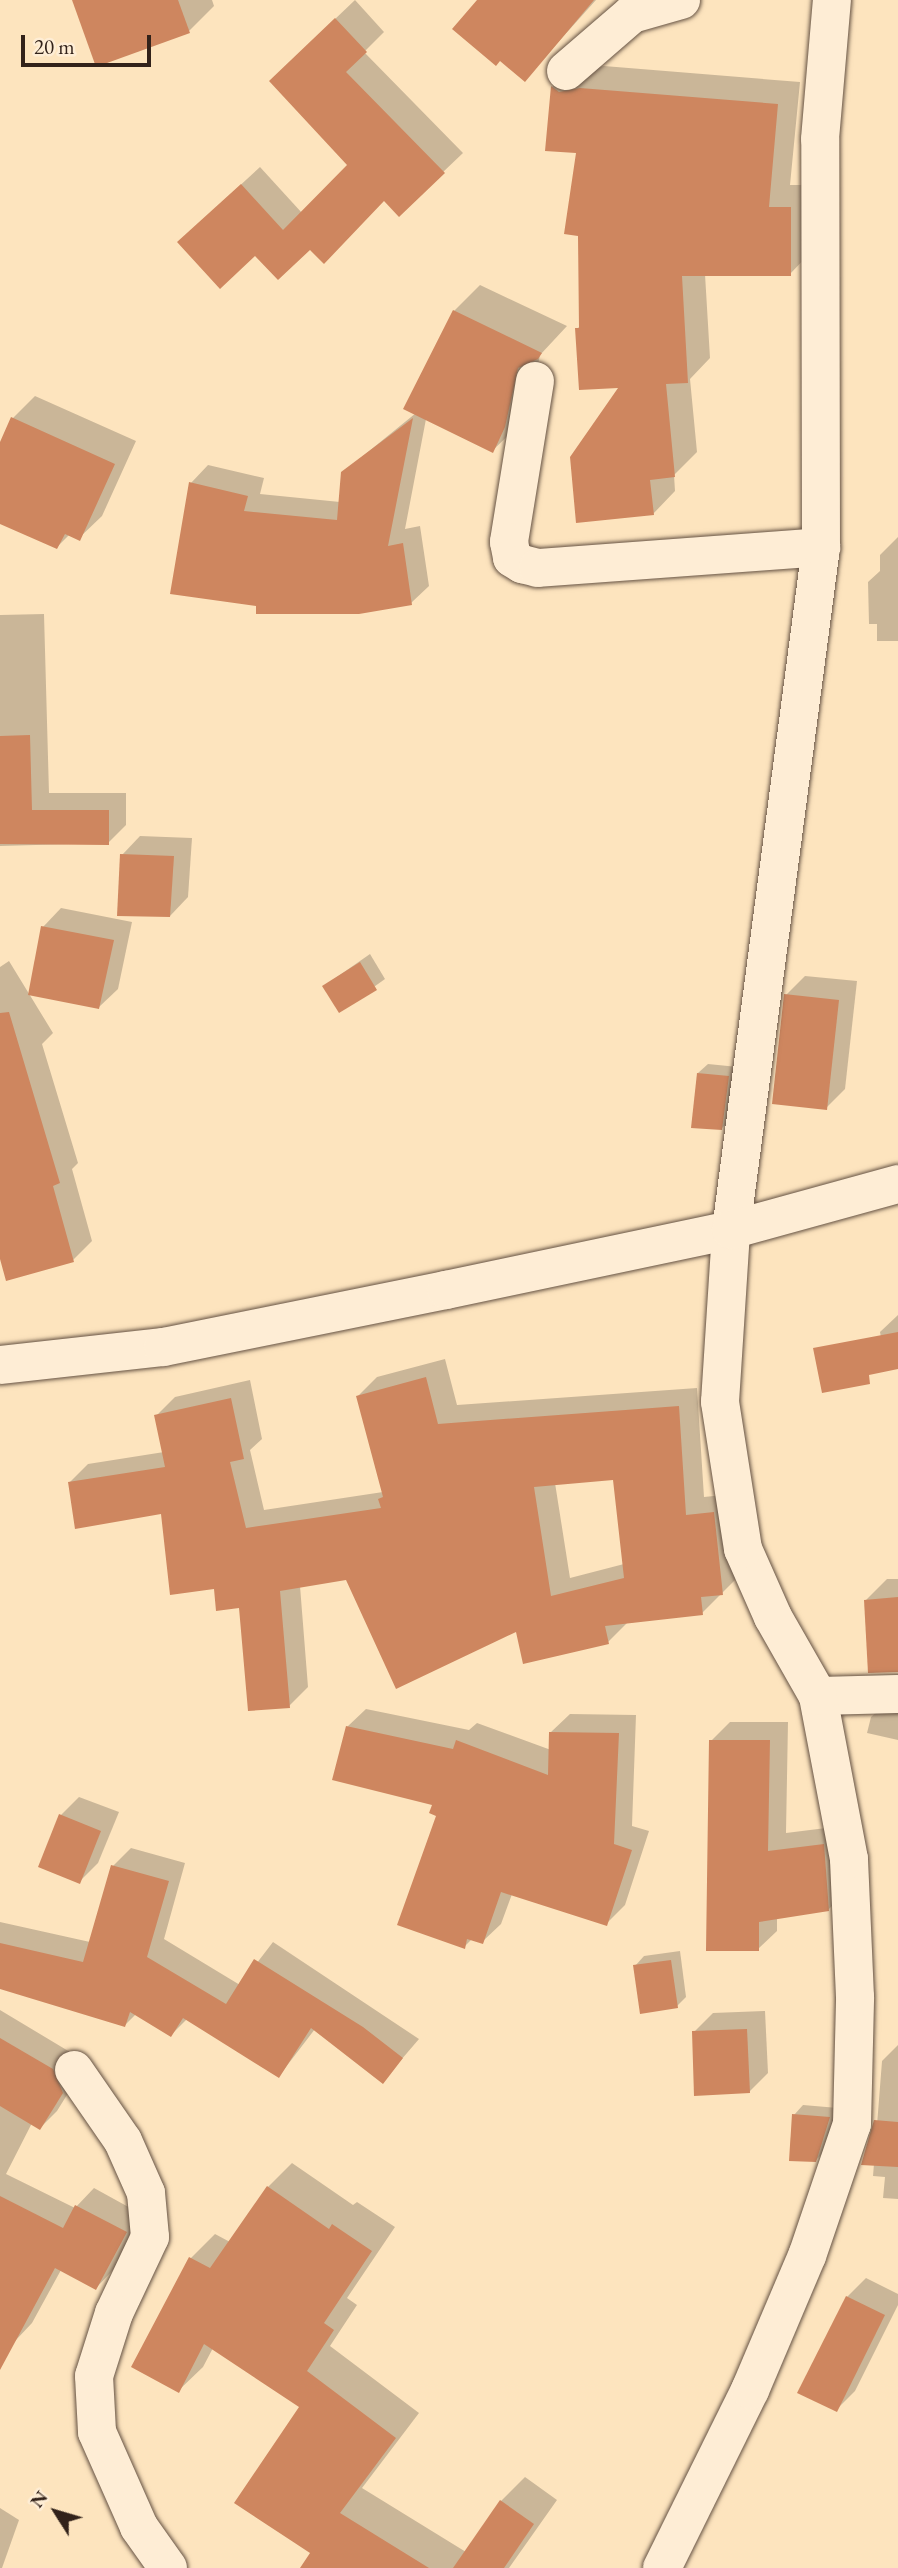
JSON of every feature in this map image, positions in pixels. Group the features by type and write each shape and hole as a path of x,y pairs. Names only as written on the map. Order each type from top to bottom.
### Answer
{"street":[{"path":"566,71 632,14 681,0"},
{"path":"662,2568 750,2390 807,2256 852,2124 855,1997 849,1859 818,1696 773,1617 743,1549 720,1402 731,1230 821,547 820,139 832,0"},
{"path":"535,381 509,542 512,558 522,564 538,568 821,547"},
{"path":"0,1365 163,1347 731,1230 898,1184"},
{"path":"818,1696 898,1694"},
{"path":"74,2070 123,2141 146,2193 150,2237 114,2313 94,2376 97,2432 139,2527 168,2568"}],"building":[{"path":"72,0 178,0 190,33 96,67"},
{"path":"477,0 594,0 525,82 500,61 496,66 452,29"},
{"path":"335,18 367,52 346,72 445,173 399,217 384,201 324,264 310,250 278,280 255,256 220,289 177,242 241,184 283,230 347,165 269,81"},
{"path":"551,86 559,92 580,88 778,104 769,207 791,207 791,276 682,276 688,383 666,384 675,477 650,480 654,515 576,523 570,457 618,388 579,390 575,328 579,328 578,236 564,234 576,153 545,151"},
{"path":"453,310 542,353 538,359 518,368 505,427 493,453 403,409"},
{"path":"11,417 115,464 80,541 65,534 57,549 0,524 0,442"},
{"path":"413,418 388,546 403,543 412,605 359,614 256,614 256,606 170,594 189,482 248,496 244,511 337,520 341,472"},
{"path":"30,735 32,810 109,810 109,845 0,844 0,736"},
{"path":"120,854 174,856 170,917 117,916"},
{"path":"41,926 114,940 99,1009 28,995"},
{"path":"360,962 377,990 339,1013 322,986"},
{"path":"784,994 839,1000 827,1110 772,1104"},
{"path":"9,1012 60,1183 53,1186 74,1262 6,1281 0,1259 0,1013"},
{"path":"697,1073 729,1076 722,1130 691,1128"},
{"path":"898,1332 898,1369 869,1375 870,1384 822,1393 813,1348"},
{"path":"426,1377 438,1424 679,1406 686,1515 714,1512 723,1595 701,1597 703,1615 605,1626 609,1644 523,1664 516,1632 396,1689 346,1580 280,1591 290,1708 248,1711 239,1608 216,1611 214,1589 170,1595 161,1514 75,1529 68,1482 165,1467 154,1415 231,1398 244,1459 230,1462 246,1528 381,1508 378,1499 383,1497 356,1396","holes":["613,1480 624,1578 551,1596 534,1487"]},
{"path":"898,1597 898,1672 868,1673 864,1600"},
{"path":"346,1726 453,1749 456,1740 548,1775 549,1732 619,1733 614,1844 632,1850 607,1926 501,1892 483,1944 467,1939 465,1949 397,1925 436,1816 429,1813 432,1805 332,1780"},
{"path":"709,1740 770,1740 768,1851 824,1844 829,1911 759,1922 759,1951 706,1951"},
{"path":"59,1814 101,1831 80,1884 38,1867"},
{"path":"111,1865 169,1881 147,1957 226,2004 254,1959 363,2027 403,2058 383,2084 311,2028 279,2078 183,2018 171,2037 130,2012 125,2027 0,1989 0,1943 83,1962"},
{"path":"671,1960 678,2008 640,2014 633,1965"},
{"path":"747,2029 750,2093 694,2096 692,2031"},
{"path":"0,2038 53,2069 63,2093 40,2130 0,2106"},
{"path":"792,2114 830,2117 816,2162 789,2161"},
{"path":"874,2120 898,2122 898,2167 861,2165"},
{"path":"267,2186 329,2229 332,2224 372,2251 324,2323 334,2330 307,2371 396,2438 340,2513 429,2568 300,2568 310,2553 234,2503 299,2407 204,2344 179,2393 131,2367 189,2257 210,2268"},
{"path":"0,2196 63,2228 75,2205 127,2232 96,2290 55,2268 0,2370"},
{"path":"846,2296 885,2315 837,2412 797,2393"},
{"path":"500,2500 534,2524 504,2568 453,2568"}]}
